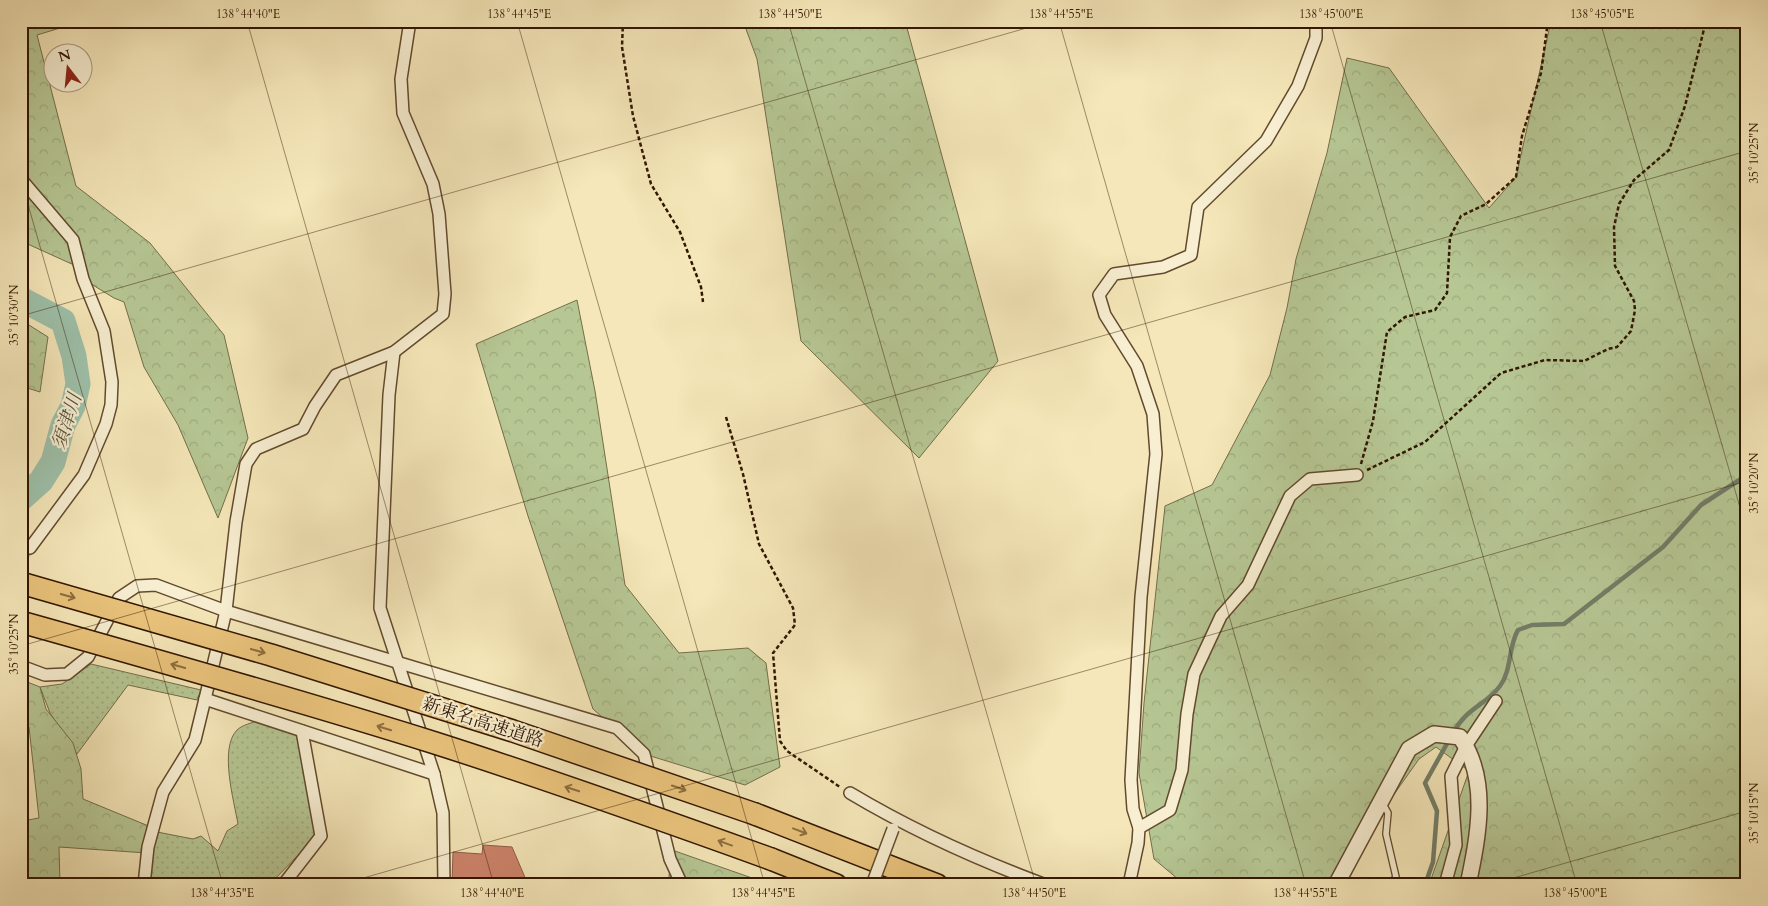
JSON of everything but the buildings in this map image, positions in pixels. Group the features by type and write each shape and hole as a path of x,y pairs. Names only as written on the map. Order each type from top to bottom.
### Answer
{"highway":[{"name":"新東名高速道路","path":"21,583 271,655 495,725 755,814 937,885"},
{"name":"新東名高速道路","path":"21,622 256,688 437,744 624,806 836,885"}],"street":[{"path":"144,885 148,847 163,792 194,740 205,700 226,611 236,522 246,464 256,449 303,429 314,406 336,375 394,352 443,314 445,294 439,214 433,184 402,113 401,79 410,21"},
{"path":"1129,885 1138,843 1139,828 1133,809 1131,780 1141,597 1156,454 1153,414 1137,366 1105,315 1099,295 1114,274 1163,267 1192,255 1198,207 1266,142 1298,86 1316,38 1316,21"},
{"path":"21,179 73,240 83,279 104,331 112,382 106,424 84,475 30,548"},
{"path":"394,352 389,395 380,608 434,774 443,813 444,885"},
{"path":"1139,828 1170,810 1182,770 1187,714 1194,674 1221,616 1248,584 1290,496 1310,479 1357,475"},
{"path":"21,666 45,675 67,674 88,657 119,598 137,586 156,585 226,611 617,728 644,754 670,859 682,885"},
{"path":"205,700 434,774"},
{"path":"1445,885 1456,844 1451,776 1463,741 1496,701"},
{"path":"283,885 321,836 302,731"},
{"path":"1336,885 1409,748 1434,734 1463,741 1473,761 1478,788 1479,833 1468,885"},
{"path":"850,793 894,824 1046,885"},
{"path":"872,885 894,824"}],"lane":[{"path":"1381,800 1388,813 1386,834 1396,877 1390,885"}],"path":[{"path":"622,21 622,47 633,116 651,184 680,232 701,287 703,302"},
{"path":"1357,475 1373,421 1387,332 1405,317 1435,310 1447,294 1450,238 1461,216 1486,204 1516,177 1522,136 1541,72 1548,21"},
{"path":"1357,475 1425,442 1501,372 1545,360 1584,361 1608,349 1617,347 1631,331 1635,310 1634,301 1615,266 1614,227 1619,204 1634,180 1669,150 1685,106 1706,21"},
{"path":"726,417 743,474 759,544 793,608 795,625 773,653 780,741 787,751 850,793"}],"green space":[{"path":"21,21 83,21 37,35 42,54 42,92 52,92 76,186 150,243 224,335 248,438 218,518 178,425 144,367 124,302 83,279 74,265 21,241"},
{"path":"743,21 912,21 907,28 998,361 919,458 801,341 757,59"},
{"path":"1551,21 1747,21 1747,885 1716,885 1707,881 1704,885 1429,885 1469,771 1436,747 1419,759 1330,885 1185,885 1154,859 1139,773 1144,703 1165,506 1212,485 1270,375 1287,308 1296,259 1327,153 1347,58 1389,68 1489,208 1516,177"},
{"path":"577,300 595,391 625,585 679,653 748,648 766,663 780,767 745,785 644,754 593,709 528,516 476,344"},
{"path":"21,320 48,337 40,392 21,386"},
{"path":"91,664 201,690 197,700 128,685 77,754 50,713 40,687 62,684"},
{"path":"22,680 40,687 46,709 73,743 81,769 83,799 151,827 147,853 59,847 60,885 28,885 22,821 39,818 29,727 21,724"},
{"path":"259,720 301,734 318,828 309,844 269,885 146,885 152,831 193,839 201,836 218,851 227,831 238,824 229,775 229,749 232,738 237,730 244,725"},
{"path":"672,850 772,885 668,885"}],"waterway":[{"name":"須津川","path":"21,299 63,321 74,356 78,384 73,406 63,425 53,462 41,481 21,499"},
{"path":"1453,733 1464,718 1489,698 1504,680 1518,630 1532,625 1564,624 1663,547 1701,505 1747,475"},
{"path":"1425,885 1433,862 1437,811 1425,783 1449,740"}],"tunnel":[{"path":"21,558 30,548"}]}
